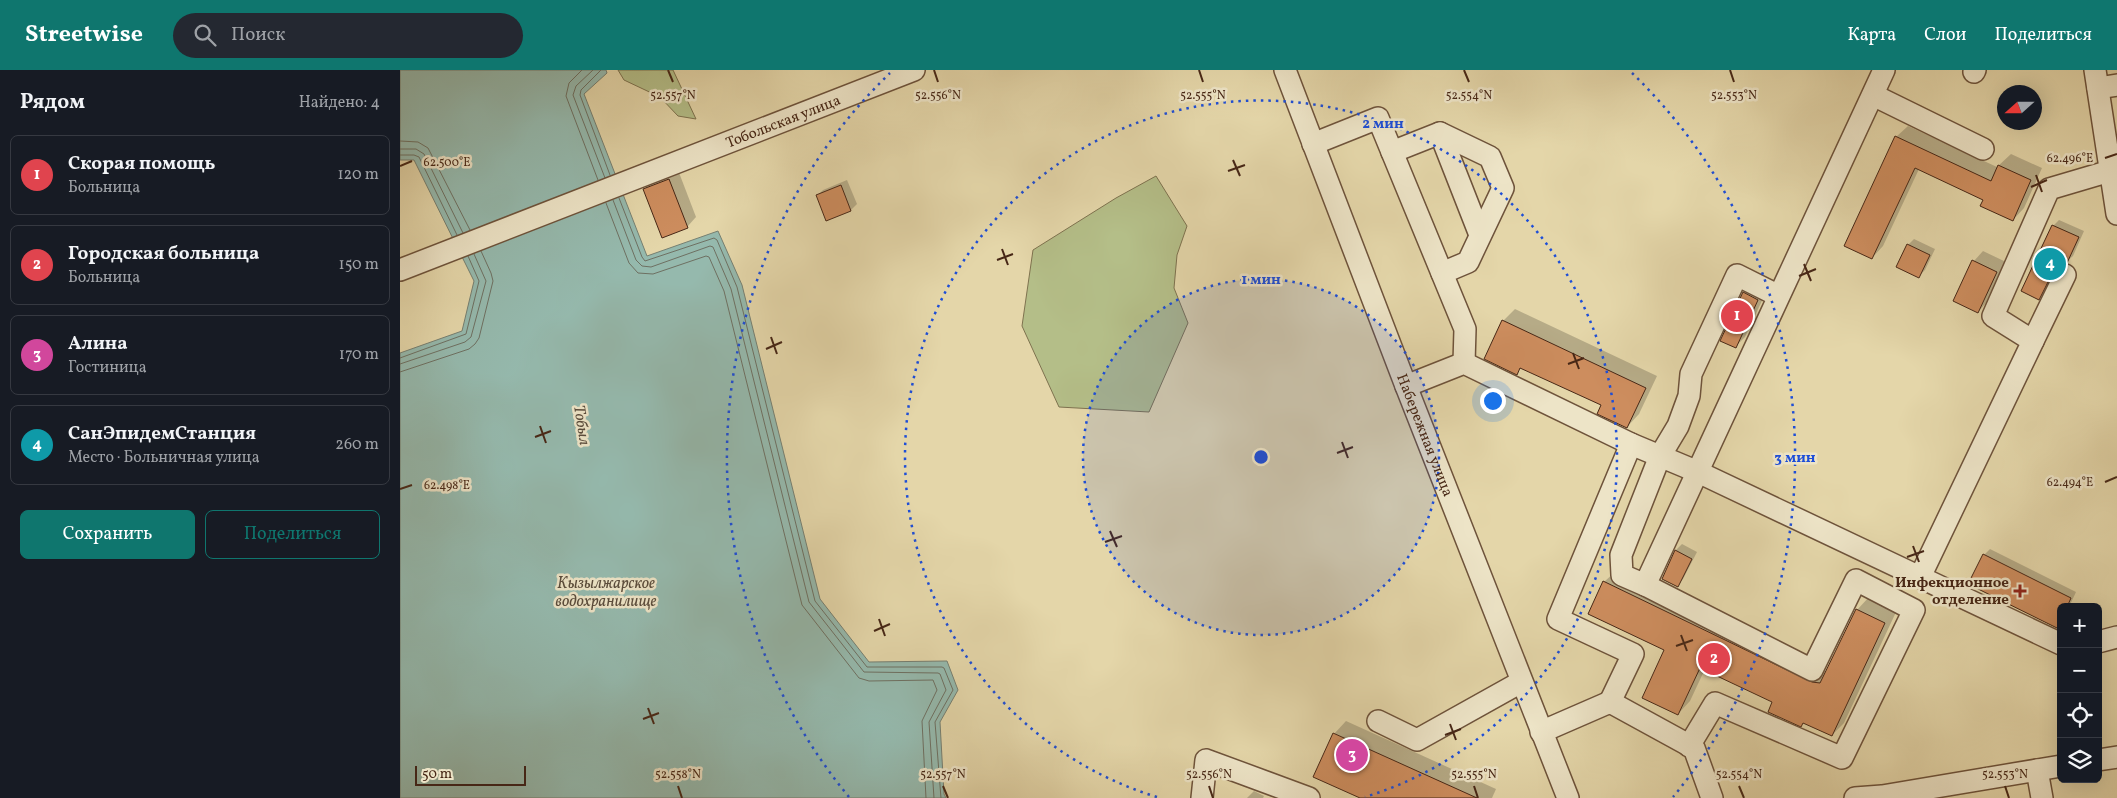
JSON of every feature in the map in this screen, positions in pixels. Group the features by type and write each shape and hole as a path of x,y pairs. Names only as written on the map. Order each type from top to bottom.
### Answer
{"street":[{"name":"Тобольская улица","path":"400,270 914,70"},
{"name":"Набережная улица","path":"1285,70 1521,682 1568,798"},
{"path":"1645,585 1884,70"},
{"path":"2103,81 2110,171 2117,214"},
{"path":"1873,95 1983,150"},
{"path":"1313,144 1378,118 1464,329 1464,363"},
{"path":"1392,152 1440,133 1490,157 1503,188 1468,262 1442,273"},
{"path":"1440,133 1480,235"},
{"path":"2033,341 1993,316 2049,189 2110,171"},
{"path":"1689,746 1715,703 1842,758 1914,610 1856,580 1812,670 1622,575 1621,555 1660,456 1678,426 1689,396 1691,374 1737,275 1779,296"},
{"path":"1920,576 2065,275"},
{"path":"1406,386 1464,363 1631,444 1698,472 2057,642"},
{"path":"1541,732 1610,702 1633,654 1558,619 1631,444"},
{"path":"2102,641 2117,638"},
{"path":"1378,721 1417,740 1521,682"},
{"path":"1610,702 1694,748 1712,798"},
{"path":"2102,759 2117,757"},
{"path":"1202,798 1206,760 1309,798"},
{"path":"1855,798 1882,797 2057,767"},
{"path":"2037,770 2042,798"}],"green space":[{"path":"618,70 673,70 696,119 678,116 660,97 624,80"},
{"path":"1156,176 1187,226 1177,255 1174,288 1188,323 1149,412 1059,407 1022,326 1033,250 1116,198"}],"water":[{"name":"Кызылжарское водохранилище","path":"400,70 606,70 607,73 584,94 647,256 718,231 742,285 820,599 869,662 947,661 958,690 940,722 944,794 946,798 400,798 400,353 462,331 474,281 414,160 400,160"}],"building":[{"path":"1895,136 1991,181 1998,165 2031,180 2013,221 1980,206 1983,200 1915,168 1872,259 1844,246"},
{"path":"669,179 688,228 662,238 643,189"},
{"path":"841,185 851,211 826,221 816,195"},
{"path":"2052,225 2079,237 2067,263 2058,264 2039,300 2021,291"},
{"path":"1907,244 1930,255 1919,278 1896,267"},
{"path":"1972,260 1997,272 1978,313 1953,301"},
{"path":"1743,292 1758,300 1736,348 1720,341"},
{"path":"1502,320 1646,388 1627,428 1597,414 1601,405 1520,368 1517,375 1484,359"},
{"path":"1675,550 1692,559 1678,587 1662,579"},
{"name":"Инфекционное отделение","path":"1983,554 2071,598 2069,603 2057,603 2057,628 1968,584"},
{"path":"1603,581 1812,682 1820,683 1856,609 1885,623 1832,736 1803,723 1801,727 1768,712 1772,702 1700,668 1678,715 1642,698 1664,650 1588,614"},
{"path":"1333,733 1477,798 1360,798 1313,777"}],"place":[{"name":"СанЭпидемСтанция","path":"2050,264"},
{"name":"Скорая помощь","path":"1737,316"},
{"name":"Инфекционное отделение","path":"2020,591"},
{"name":"Городская больница","path":"1714,659"},
{"name":"Алина","path":"1352,755"}],"water label":[{"name":"Тобыл","path":"583,425"}]}
